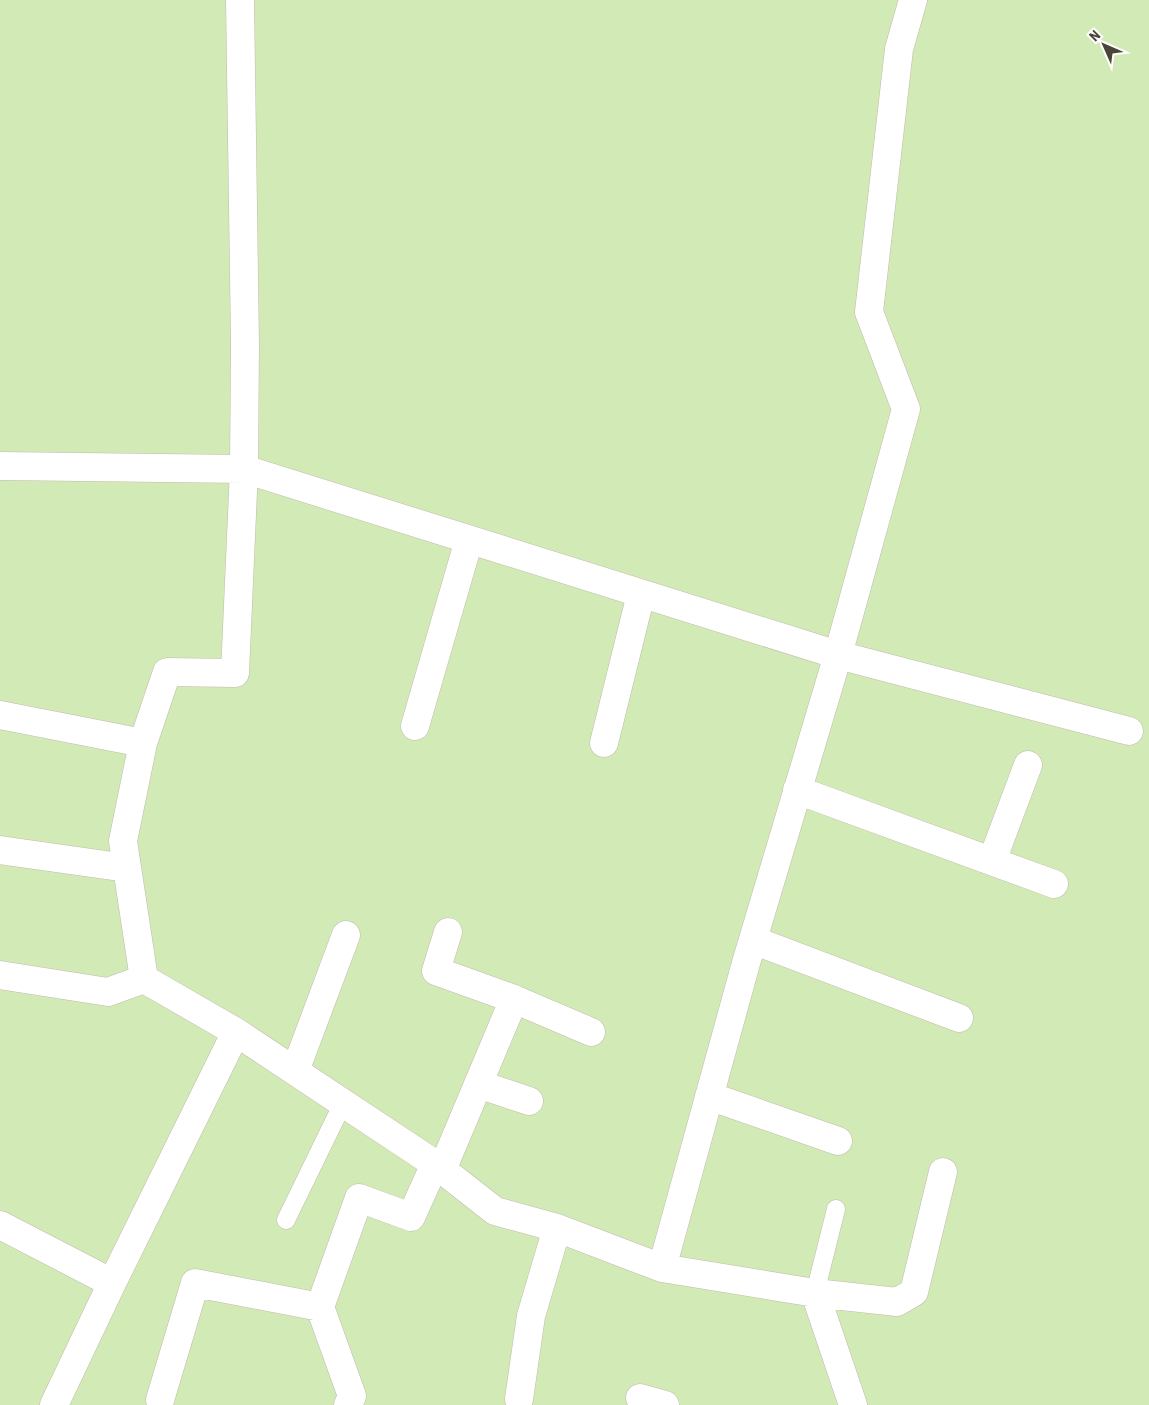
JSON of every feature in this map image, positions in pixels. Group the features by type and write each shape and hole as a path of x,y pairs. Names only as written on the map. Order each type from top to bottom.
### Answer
{"street":[{"path":"144,979 123,841 144,743 167,672 235,673 244,469 245,344 240,0"},
{"path":"662,1268 753,940 838,655 906,409 869,312 899,49 913,0"},
{"path":"0,466 244,469 838,655 1128,731"},
{"path":"415,726 469,540"},
{"path":"604,744 641,594"},
{"path":"0,715 144,743"},
{"path":"992,861 1028,765"},
{"path":"797,790 1054,884"},
{"path":"0,850 127,868"},
{"path":"448,932 436,971 514,999 591,1032"},
{"path":"295,1071 346,935"},
{"path":"753,940 959,1018"},
{"path":"0,975 108,992 144,979 236,1032 439,1167 495,1211 557,1228 662,1268 815,1293 896,1302 914,1292 943,1172"},
{"path":"348,1405 352,1396 320,1307 359,1198 411,1217 439,1167 478,1084 514,999"},
{"path":"54,1405 236,1032"},
{"path":"478,1084 529,1101"},
{"path":"709,1096 838,1140"},
{"path":"0,1225 112,1283"},
{"path":"519,1399 531,1316 557,1228"},
{"path":"160,1400 195,1283 320,1307"},
{"path":"815,1293 853,1405"}],"lane":[{"path":"286,1220 343,1103"},
{"path":"815,1293 836,1209"}],"green space":[{"path":"0,0 1149,0 1149,1405 0,1405"}]}
